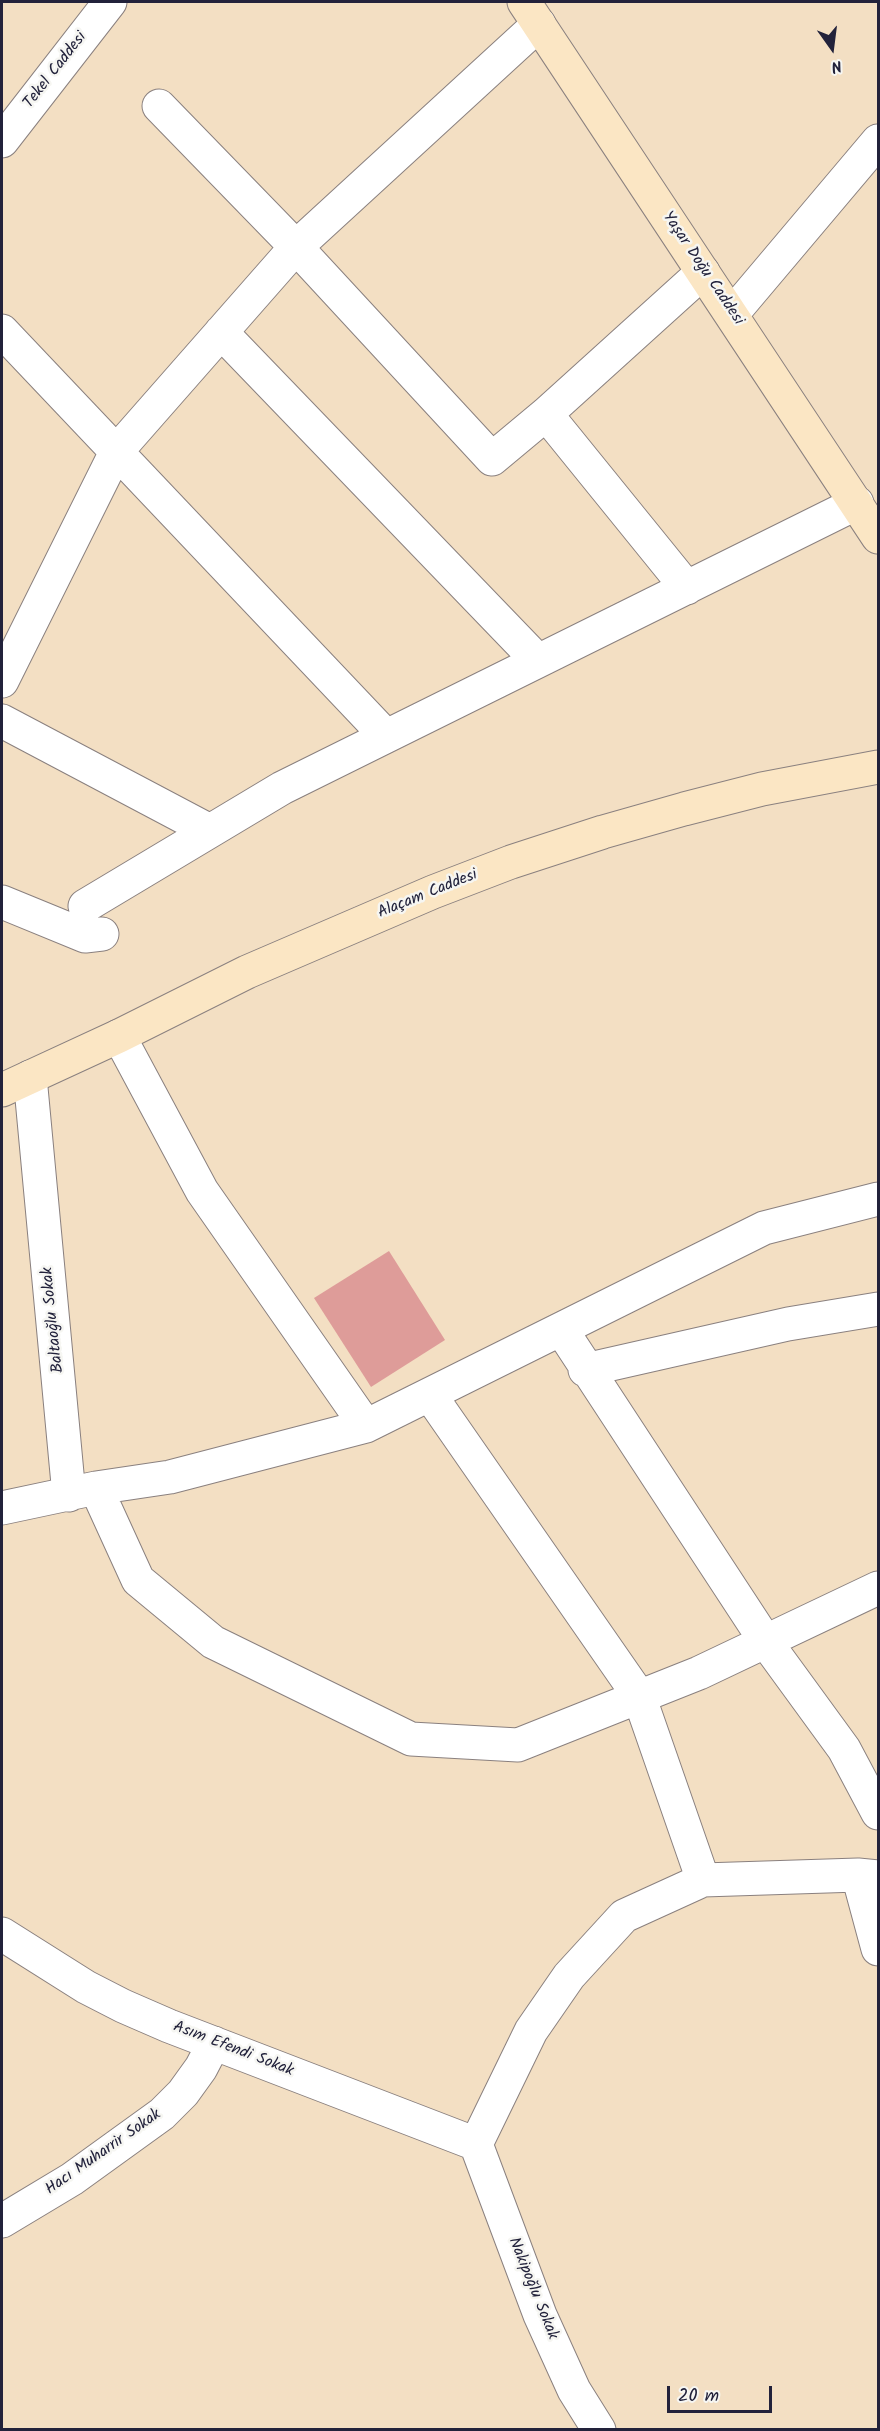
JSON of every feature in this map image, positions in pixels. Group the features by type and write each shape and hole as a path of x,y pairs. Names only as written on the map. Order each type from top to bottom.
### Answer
{"main road":[{"name":"Yaşar Doğu Caddesi","path":"532,13 879,537"},
{"name":"Alaçam Caddesi","path":"16,1084 247,972 433,892 510,862 603,832 762,789 879,767"}],"street":[{"name":"Tekel Caddesi","path":"2,141 110,2"},
{"path":"2,681 116,452 296,247 532,13"},
{"path":"159,106 296,247 492,459 546,414 704,272"},
{"path":"732,314 879,141"},
{"path":"2,331 386,736"},
{"path":"220,332 538,661"},
{"path":"546,414 687,588"},
{"path":"85,906 282,788 857,503"},
{"path":"2,721 210,831"},
{"path":"2,902 85,936 102,934"},
{"path":"119,1036 202,1191 366,1426"},
{"name":"Baltaoğlu Sokak","path":"16,1084 82,1491 138,1580 213,1642 411,1739 518,1745 699,1673 879,1588"},
{"path":"2,1508 82,1491 170,1477 366,1426 764,1228 879,1199"},
{"path":"585,1370 788,1324 879,1309"},
{"path":"561,1329 585,1370 766,1642 844,1749 879,1813"},
{"path":"430,1395 639,1696 703,1880"},
{"path":"476,2144 531,2031 569,1976 624,1916 703,1880 868,1876 879,1949"},
{"name":"Asım Efendi Sokak","path":"2,1934 86,1988 123,2006 476,2144"},
{"name":"Hacı Muharrir Sokak","path":"2,2221 72,2179 162,2114 183,2093 201,2068 214,2043"},
{"name":"Nakipoğlu Sokak","path":"476,2144 540,2315 574,2390 599,2430"}],"building":[{"path":"389,1251 445,1340 371,1387 314,1298"}]}
